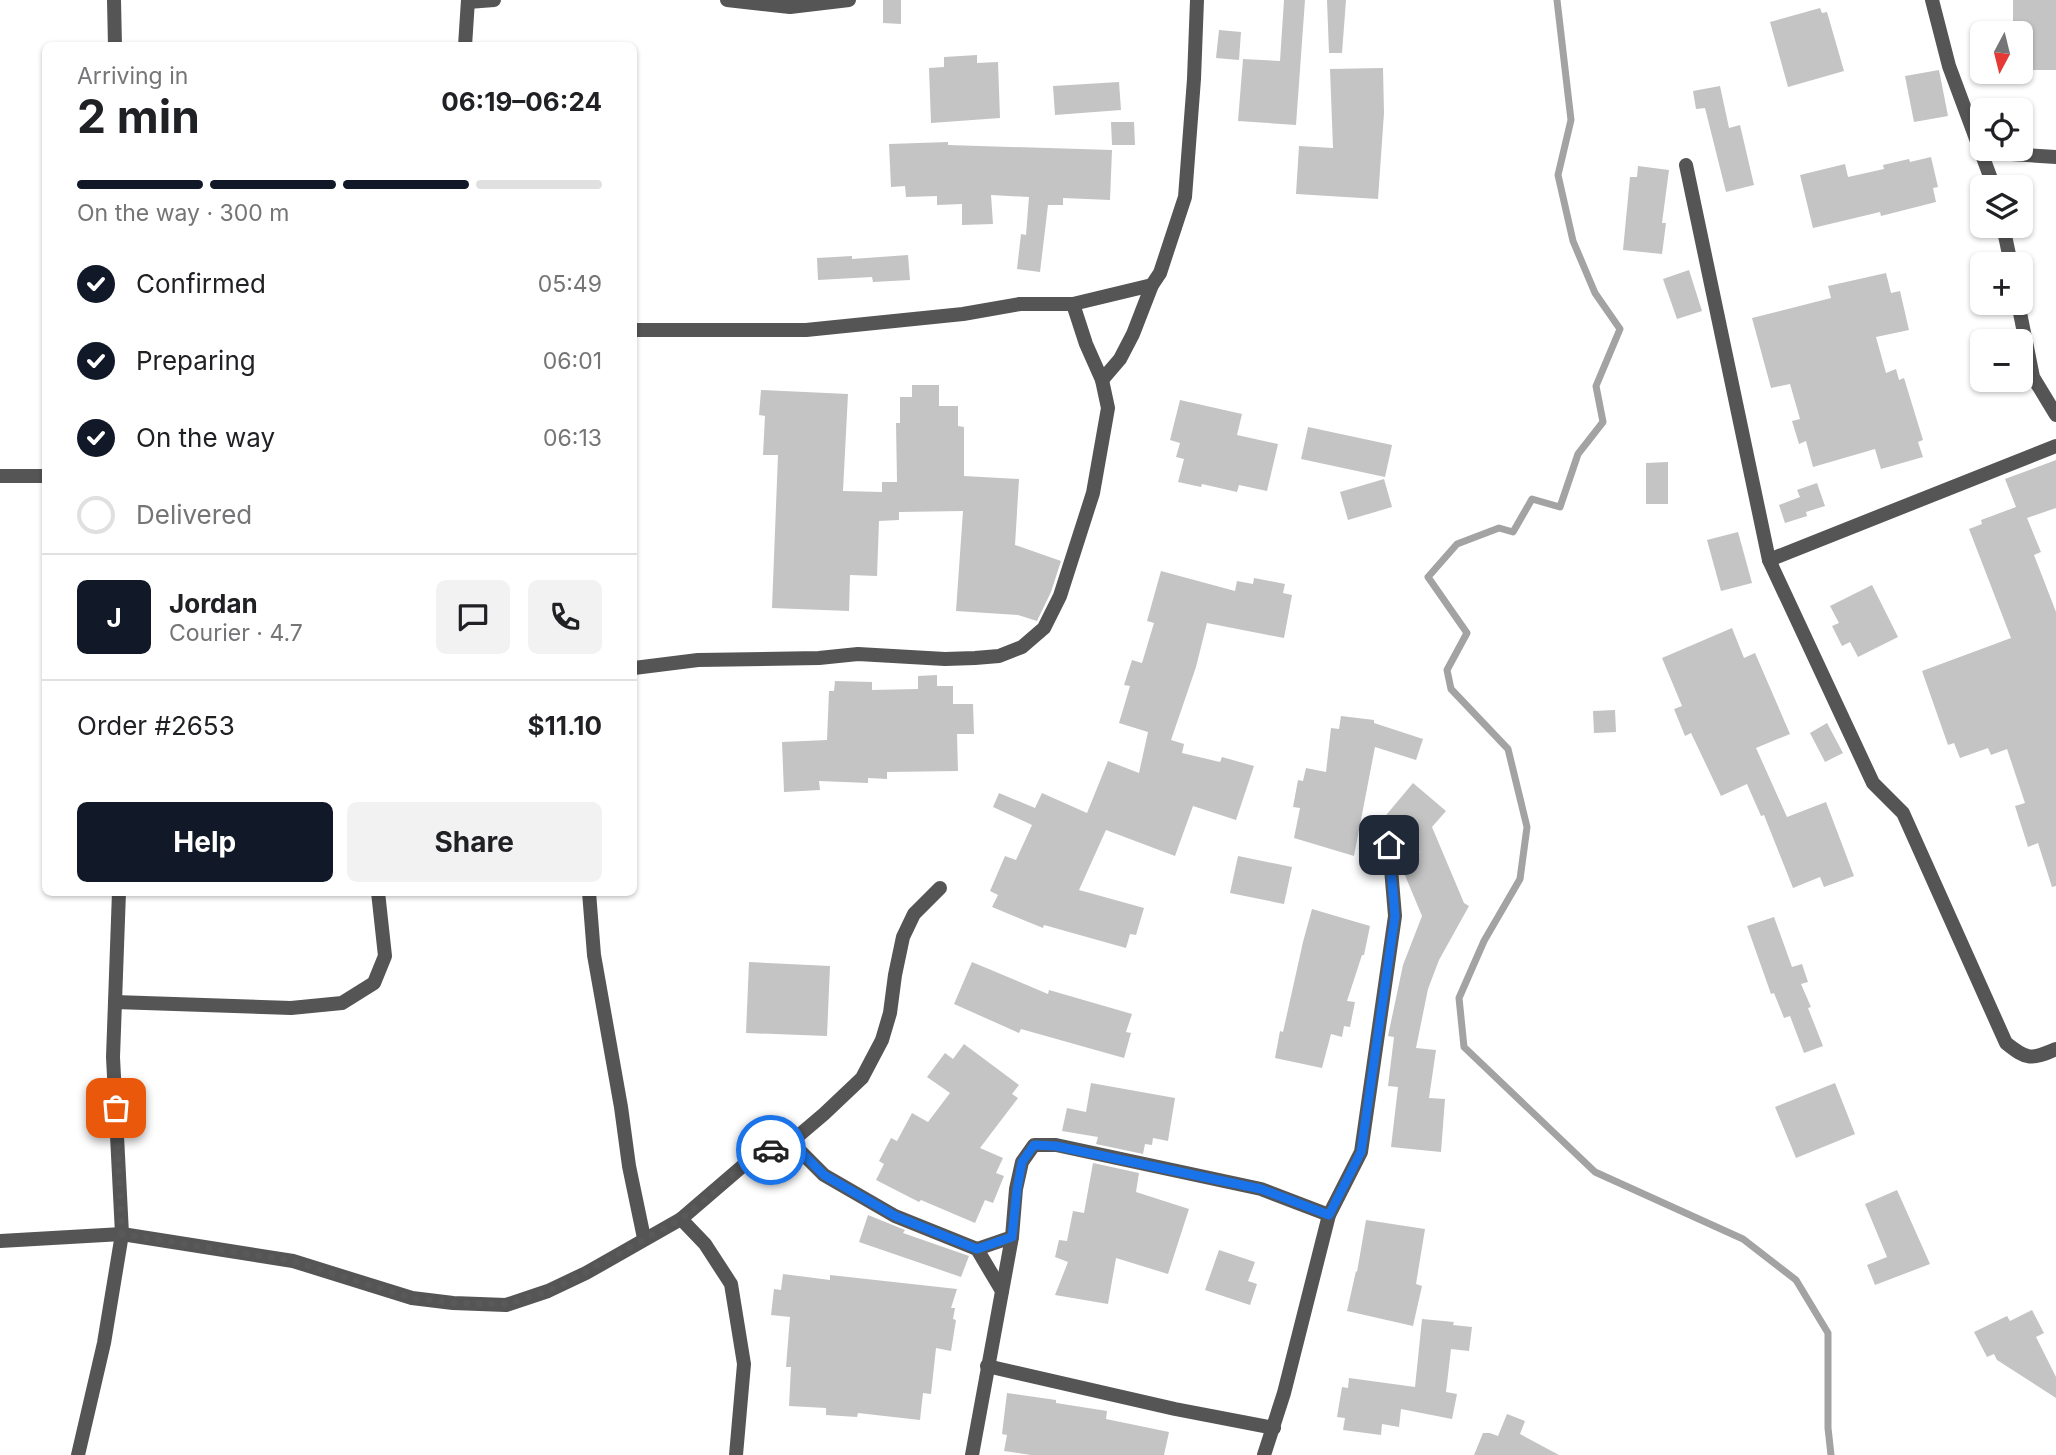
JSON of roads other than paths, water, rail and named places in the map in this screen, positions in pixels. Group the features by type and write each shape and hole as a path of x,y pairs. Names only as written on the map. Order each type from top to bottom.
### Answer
{"street":[{"path":"114,0 114,42"},
{"path":"465,42 468,1 494,0"},
{"path":"727,0 790,7 849,0"},
{"path":"1102,380 1120,359 1133,334 1152,285 1160,272 1185,197 1197,0"},
{"path":"1931,0 1970,121"},
{"path":"2033,155 2056,157"},
{"path":"1686,165 1769,560 1873,783 1903,813 2006,1043 2021,1055 2029,1056 2038,1057 2056,1049"},
{"path":"637,330 806,330 963,314 1020,304 1073,303 1152,285"},
{"path":"637,668 698,660 819,658 859,654 975,658 999,656 1022,647 1044,628 1060,596 1093,493 1108,408 1102,380 1086,344 1073,303"},
{"path":"2021,315 2034,377 2056,415"},
{"path":"1769,560 2056,446"},
{"path":"0,476 42,477"},
{"path":"1264,1455 1329,1215 1361,1152 1395,916 1389,845"},
{"path":"0,1241 122,1234 293,1261 412,1298 453,1303 506,1304 548,1291 586,1273 643,1238 681,1219 752,1158 791,1142 862,1078 882,1040 890,1013 903,937 914,914 940,888"},
{"path":"78,1455 104,1343 122,1234 113,1057 119,896"},
{"path":"115,1002 291,1008 342,1003 374,983 384,956 378,896"},
{"path":"589,896 594,955 643,1238"},
{"path":"791,1142 824,1175 895,1216 977,1249 1002,1291"},
{"path":"972,1455 1012,1237 1022,1162 1034,1145 1056,1146 1261,1189 1329,1215"},
{"path":"681,1219 705,1244 731,1284 744,1364 736,1455"},
{"path":"977,1249 1012,1237"},
{"path":"987,1366 1175,1409 1273,1427"}],"waterway":[{"path":"1557,0 1571,120 1558,175 1573,241 1595,293 1620,329 1596,386 1603,422 1578,454 1560,507 1532,499 1513,532 1499,528 1457,544 1428,577 1467,633 1447,670 1451,689 1508,749 1527,827 1520,879 1484,941 1459,998 1464,1047 1595,1172 1743,1239 1796,1280 1828,1333 1828,1428 1831,1455"}]}
